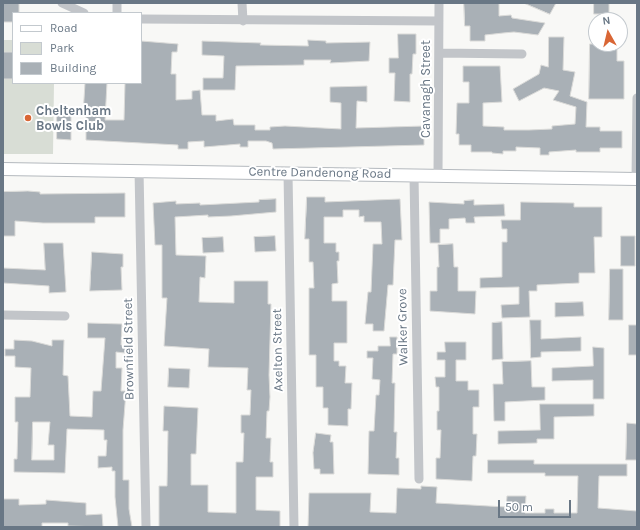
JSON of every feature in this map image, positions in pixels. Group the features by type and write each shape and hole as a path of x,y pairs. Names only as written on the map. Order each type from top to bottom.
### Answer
{"main road":[{"name":"Centre Dandenong Road","path":"3,169 637,179"}],"street":[{"path":"62,3 82,12"},
{"path":"242,3 243,21"},
{"name":"Cavanagh Street","path":"438,175 439,3"},
{"path":"142,19 243,21 439,21"},
{"path":"439,53 522,54"},
{"path":"637,98 637,179"},
{"name":"Brownfield Street","path":"139,170 146,527"},
{"name":"Axelton Street","path":"288,173 294,527"},
{"name":"Walker Grove","path":"414,175 418,479"},
{"path":"3,316 65,316"}],"green space":[{"name":"Cheltenham Bowls Club","path":"3,40 12,40 12,84 54,84 53,154 3,154"}],"building":[{"path":"3,3 19,3 19,12 12,12 12,22 3,22"},
{"path":"464,3 499,3 499,16 511,15 512,18 545,23 538,35 514,32 485,35 485,41 470,41 470,26 465,26"},
{"path":"524,3 556,3 550,14"},
{"path":"594,3 609,3 609,12 594,12"},
{"path":"398,34 416,34 416,54 413,54 412,74 410,74 410,102 394,101 395,73 389,73 389,58 398,58"},
{"path":"549,37 564,37 563,70 575,72 570,96 587,102 586,127 600,127 600,131 622,131 622,148 600,148 600,152 576,152 576,150 549,152 549,155 540,155 540,148 516,147 516,151 503,151 503,154 492,152 471,152 471,145 459,145 459,134 456,134 457,103 469,103 469,82 463,82 463,66 500,66 502,102 483,103 483,126 504,127 504,130 529,130 552,129 552,126 575,124 576,107 553,100 559,91 544,88 519,101 513,89 539,74 541,65 548,67"},
{"path":"308,40 326,41 326,43 370,42 369,61 330,63 331,60 304,60 304,65 236,66 235,90 203,90 203,78 223,78 224,56 202,55 202,41 261,43 260,45 308,46"},
{"path":"142,41 178,44 177,52 172,52 171,74 176,74 176,100 192,99 192,91 200,90 202,115 216,115 216,121 233,119 234,125 255,125 255,130 270,130 270,127 285,126 341,129 341,103 330,102 330,87 367,86 367,102 357,101 356,128 424,126 424,145 273,149 272,143 266,141 248,141 248,147 240,147 240,144 204,147 204,141 188,142 188,149 178,149 178,145 86,140 86,115 83,115 85,84 107,84 105,120 124,120 125,84 142,84"},
{"path":"3,52 12,52 12,79 3,79"},
{"path":"590,52 617,52 617,61 624,61 624,99 589,99"},
{"path":"57,113 71,113 71,140 57,139"},
{"path":"3,192 40,192 40,194 125,193 125,217 95,217 95,223 43,223 15,221 15,236 3,236"},
{"path":"307,197 325,197 325,202 400,199 402,240 395,240 393,285 388,285 384,331 373,331 373,324 365,324 368,292 371,292 373,244 382,244 381,222 364,222 364,216 359,217 359,210 343,210 343,217 324,217 324,243 336,243 336,252 339,252 339,261 337,261 338,283 332,284 332,301 347,301 347,343 334,343 334,361 339,361 339,366 346,366 345,383 352,383 351,409 348,409 348,426 328,425 328,408 323,408 323,387 316,387 316,355 309,355 309,288 314,288 313,262 309,262 309,239 305,239"},
{"path":"276,199 276,212 231,216 208,217 208,215 175,217 176,255 206,256 205,278 200,277 199,302 234,303 234,281 268,281 268,304 271,304 269,375 270,397 269,411 267,411 266,438 271,438 270,462 273,462 273,477 256,477 256,510 280,511 280,527 159,527 159,486 167,486 168,431 163,431 164,406 198,408 196,454 191,454 191,485 208,485 208,512 236,513 236,462 243,462 244,433 241,433 241,415 250,415 251,390 247,390 248,368 208,367 209,349 164,346 167,298 162,298 162,245 155,245 153,203 176,201 176,204 200,203 200,205 259,202 259,200"},
{"path":"474,200 474,205 504,204 505,216 474,217 475,223 466,223 465,218 449,219 449,229 440,229 440,243 430,243 429,202 464,204 464,201"},
{"path":"521,202 574,203 574,207 602,207 602,237 594,237 595,273 579,273 579,283 537,285 537,291 529,291 530,317 502,318 501,305 519,304 519,287 480,288 480,278 502,277 502,242 507,242 507,229 502,229 501,220 520,220"},
{"path":"275,236 276,251 255,252 254,237"},
{"path":"621,236 635,236 635,266 621,266"},
{"path":"223,237 224,252 203,253 202,238"},
{"path":"44,243 63,243 66,292 49,293 49,286 3,283 3,268 45,270"},
{"path":"453,244 454,267 458,267 458,291 476,291 475,314 430,311 430,291 437,291 437,267 439,267 438,245"},
{"path":"92,252 123,254 123,267 121,267 122,290 90,291"},
{"path":"610,269 623,269 623,320 609,320"},
{"path":"583,302 584,316 555,317 555,303"},
{"path":"530,320 541,320 541,339 581,337 581,351 541,352 541,357 531,358"},
{"path":"502,322 503,359 492,360 492,323"},
{"path":"88,323 122,324 121,345 126,345 125,353 116,352 116,368 122,368 121,391 126,391 123,430 123,480 129,480 129,509 132,527 118,527 115,497 115,471 112,471 112,467 98,468 98,456 106,456 107,440 104,440 104,430 67,429 65,473 14,472 14,459 17,459 18,422 15,422 15,397 30,397 31,368 15,367 15,356 5,356 5,349 14,349 14,340 32,341 52,346 52,340 64,340 63,375 68,376 70,416 92,417 93,391 101,391 105,338 88,338","holes":["33,422 50,422 48,445 54,445 54,460 32,460"]},
{"path":"629,325 637,325 637,355 629,355"},
{"path":"390,337 397,337 397,354 393,354 392,383 395,383 394,432 397,432 396,458 399,458 399,475 368,474 369,431 374,431 376,395 379,395 380,380 372,379 373,358 367,358 367,351 378,351 378,346 390,346"},
{"path":"445,342 466,342 466,360 456,360 456,381 468,381 468,390 479,390 479,407 473,407 473,434 477,434 476,456 473,456 472,481 436,479 436,458 440,458 441,430 437,430 439,387 436,387 435,377 445,377 445,360 437,360 437,352 445,352"},
{"path":"593,347 604,348 604,399 593,399 593,380 552,381 552,368 593,366"},
{"path":"531,361 532,387 545,387 545,400 505,402 505,421 494,421 493,384 503,384 502,362"},
{"path":"169,368 190,369 189,388 168,387"},
{"path":"540,404 594,404 594,416 554,417 554,439 537,439 537,443 498,444 498,431 540,430"},
{"path":"627,423 637,424 637,460 626,460"},
{"path":"316,433 331,435 330,442 333,442 334,474 320,474 320,469 314,469 313,453"},
{"path":"488,460 534,460 534,464 627,464 627,476 599,476 598,508 637,511 637,527 308,527 309,493 371,493 370,512 396,513 397,488 421,489 421,486 437,487 436,503 506,507 507,496 526,496 525,513 545,513 545,509 554,509 554,513 577,513 578,476 545,476 545,473 488,473"},
{"path":"3,499 19,499 19,505 46,504 46,500 86,503 86,515 102,514 103,527 68,526 68,523 42,523 42,527 3,527"}],"place":[{"name":"Cheltenham Bowls Club","path":"28,118"}]}
